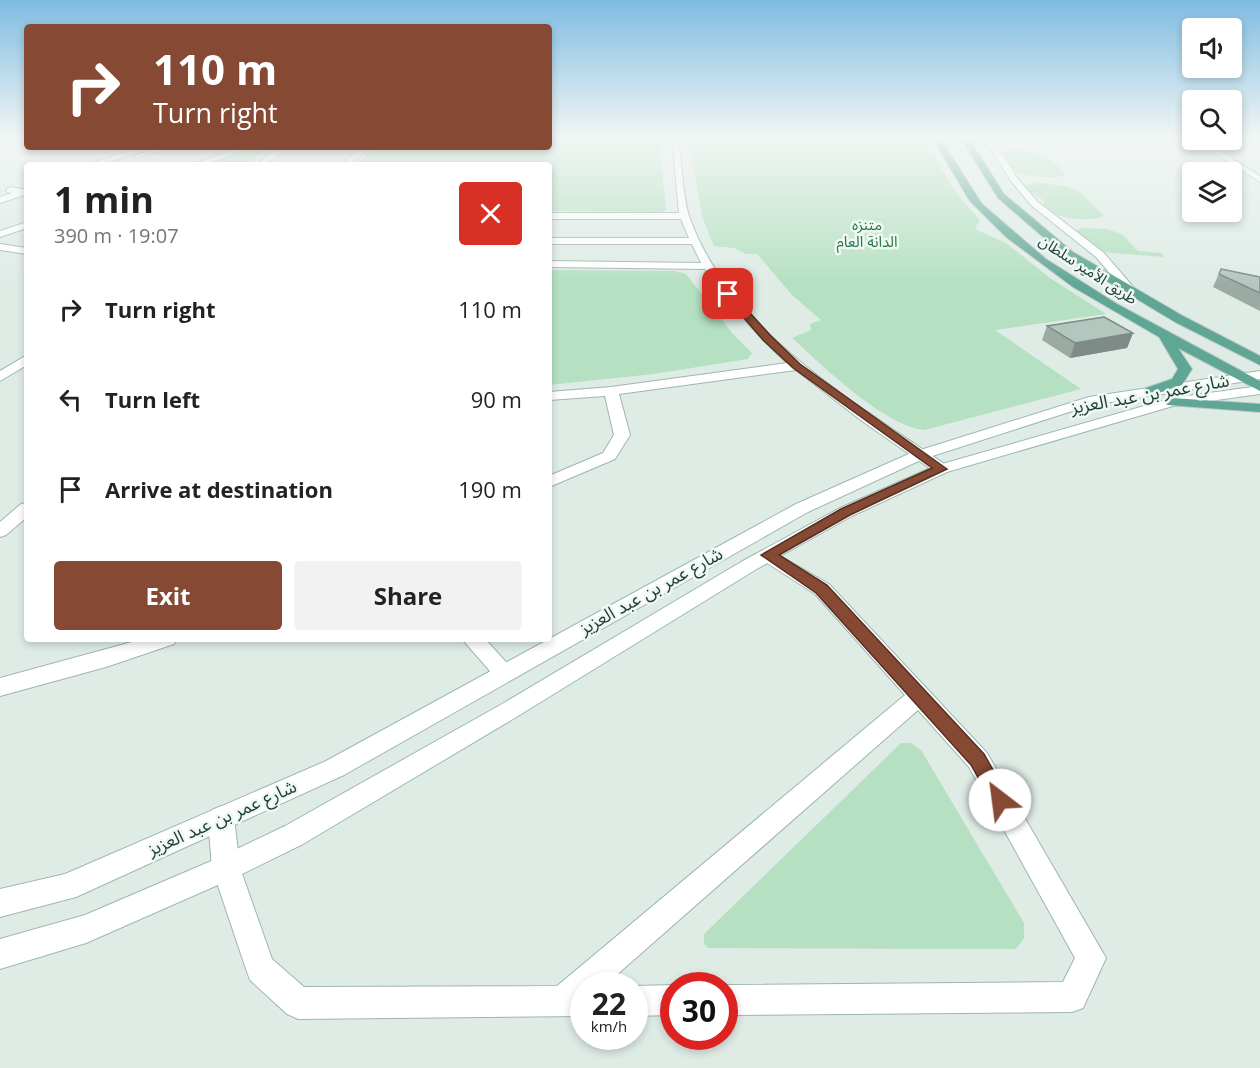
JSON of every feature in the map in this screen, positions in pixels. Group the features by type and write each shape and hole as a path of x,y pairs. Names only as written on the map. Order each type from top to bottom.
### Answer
{"main road":[{"name":"طريق الأمير سلطان","path":"966,187 979,205 1021,244 1068,278 1157,331 1256,382"},
{"name":"طريق الأمير سلطان","path":"995,187 1014,209 1069,254 1179,319 1260,361"},
{"path":"1179,319 1260,346"},
{"path":"1151,391 1177,382 1185,369 1182,360 1157,331"},
{"path":"1172,402 1260,408"}],"street":[{"path":"681,187 684,216 706,266 753,322 796,366 941,469"},
{"path":"1021,187 1035,204 1100,255 1131,291"},
{"path":"0,193 9,190 24,190"},
{"path":"0,200 24,191"},
{"path":"552,216 684,216"},
{"path":"0,234 24,226"},
{"path":"552,241 695,241"},
{"path":"0,247 24,251"},
{"path":"552,264 706,266"},
{"path":"0,376 24,362"},
{"path":"552,396 611,391 796,366"},
{"path":"0,954 86,929 226,868 294,835 768,555 846,512 941,469 1172,402 1256,382"},
{"name":"شارع عمر بن عبد العزيز","path":"0,903 66,887 335,768 802,508 921,455 1089,401 1151,391 1256,382"},
{"path":"552,481 609,456 622,435 611,391"},
{"path":"0,531 24,511"},
{"path":"738,1000 1072,997 1091,958 978,760 822,589 768,555"},
{"path":"0,687 106,659 158,642"},
{"path":"475,642 504,672"},
{"path":"606,972 919,696"},
{"path":"221,818 226,868 261,969 298,1003 570,1001"}],"green space":[{"path":"552,187 664,187 666,210 661,212 552,211"},
{"name":"متنزه الدانة العام","path":"697,187 953,187 980,220 975,229 1006,243 1050,278 1106,314 995,330 1081,389 924,430 908,426 854,393 792,338 811,330 810,324 821,320 792,295 757,254 746,254 734,248 714,246 702,216"},
{"path":"1023,187 1067,187 1074,189 1104,216 1080,219 1055,214 1041,206 1045,202 1043,200"},
{"path":"1082,228 1107,229 1122,234 1138,251 1161,253 1164,257 1102,252 1075,231"},
{"path":"552,270 676,271 686,274 733,334 752,353 748,359 654,374 552,385"},
{"path":"901,743 911,743 921,750 1024,923 1024,938 1016,949 708,948 704,944 704,934"}],"building":[{"path":"1221,269 1260,277 1260,293 1219,274"},
{"path":"1104,317 1133,333 1075,343 1047,326"}],"route":[{"path":"728,294 767,338 796,366 941,469 846,512 768,555 822,589 978,760 1000,800"}]}
